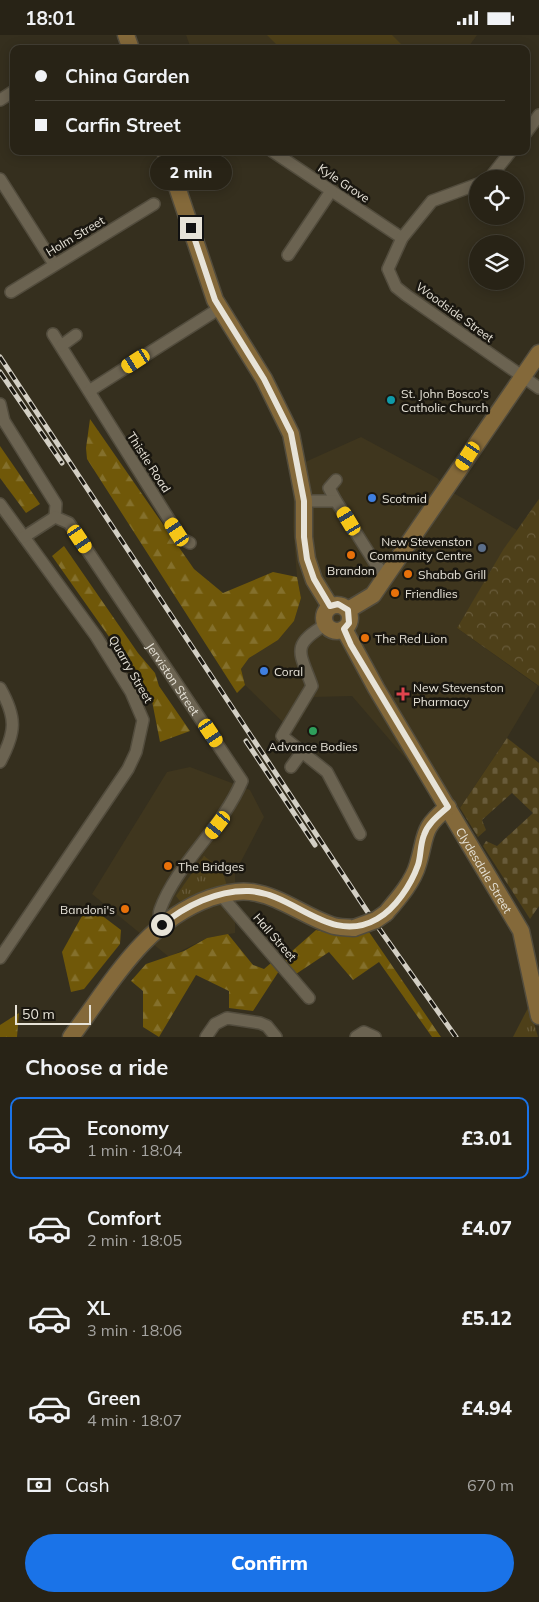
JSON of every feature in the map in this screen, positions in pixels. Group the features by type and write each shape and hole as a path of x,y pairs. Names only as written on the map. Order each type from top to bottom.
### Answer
{"main road":[{"path":"167,155 215,300 264,379 291,433 304,501 304,537 307,559 314,579 330,606"},
{"path":"348,610 372,595 539,353"},
{"path":"338,604 348,610 349,623 344,629 331,630 325,625 324,613 330,606 338,604"},
{"name":"Clydesdale Street","path":"344,629 376,688 521,931 539,1016"},
{"path":"71,1037 120,968 162,925 177,913 220,894 249,891 270,896 332,926 354,928 362,926 386,913 403,893 418,865 424,835 434,819 448,807"}],"street":[{"path":"530,127 539,115"},
{"name":"Kyle Grove","path":"278,155 402,238"},
{"path":"495,170 508,155"},
{"path":"0,179 54,264"},
{"name":"Woodside Street","path":"469,187 432,201 402,238 388,269 396,287 539,388"},
{"path":"288,255 331,191"},
{"name":"Holm Street","path":"10,292 154,204"},
{"path":"89,391 220,308"},
{"name":"Thistle Road","path":"53,334 177,532 182,539 190,543"},
{"path":"61,346 76,335"},
{"path":"0,404 4,421 56,504 55,517 24,537"},
{"path":"336,480 329,488 377,566 386,576"},
{"path":"304,501 336,501"},
{"name":"Quarry Street","path":"0,504 96,636 131,692 143,720 136,752 128,769 0,957"},
{"name":"Jerviston Street","path":"55,517 69,523 242,781 218,825 174,883 159,912 162,925"},
{"path":"325,625 302,641 300,649 312,685 282,736 327,772 360,834"},
{"path":"0,688 11,708 11,741 0,762"},
{"path":"291,767 302,752"},
{"name":"Hall Street","path":"220,894 309,998"},
{"path":"206,1037 214,1024 227,1018 260,1023 267,1026 276,1037"},
{"path":"356,1037 364,1033 375,1037"}],"shaded area":[{"path":"186,35 477,35 470,45 190,45"},
{"path":"361,437 437,478 450,491 517,530 457,628 538,686 507,738 460,808 451,811 352,696 314,697 293,732 245,685 241,669 249,658 278,640 294,621 301,598 297,577 293,527 294,467"},
{"path":"190,767 250,790 264,817 235,873 235,933 207,938 169,957 92,894 167,772"}],"green space":[{"path":"267,35 392,35 402,45 277,45"},
{"path":"90,419 194,569 223,593 273,572 297,577 301,598 294,621 278,640 249,658 241,669 245,685 237,693 87,459 86,448"},
{"path":"0,446 40,504 26,513 0,478"},
{"path":"539,499 539,686 457,628 503,550"},
{"path":"64,546 138,653 155,673 159,686 190,731 160,742 152,701 141,682 52,556"},
{"path":"507,738 539,763 539,906 530,919 483,846 486,841 497,846 533,813 512,793 482,820 486,830 478,837 460,808"},
{"path":"204,856 222,870 227,886 180,901 176,896"},
{"path":"88,905 121,930 120,944 84,989 71,992 62,952"},
{"path":"316,930 342,936 369,932 441,1037 432,1037 379,962 353,980 329,952 296,974 283,959"},
{"path":"228,934 253,965 264,969 271,963 279,971 253,1011 229,1008 229,991 196,975 159,1037 143,1027 143,991 131,981 146,964 184,951 207,938"},
{"path":"529,1006 538,1037 513,1037"},
{"path":"19,1013 17,1037 0,1037 0,1025"}],"railway":[{"path":"0,357 373,920 456,1037"},
{"path":"0,372 62,463"},
{"path":"246,741 315,845"}],"place":[{"name":"St. John Bosco's Catholic Church","path":"391,400"},
{"name":"Scotmid","path":"372,498"},
{"name":"New Stevenston Community Centre","path":"482,548"},
{"name":"Brandon","path":"351,555"},
{"name":"Shabab Grill","path":"408,574"},
{"name":"Friendlies","path":"395,593"},
{"name":"The Red Lion","path":"365,638"},
{"name":"Coral","path":"264,671"},
{"name":"New Stevenston Pharmacy","path":"403,694"},
{"name":"Advance Bodies","path":"313,731"},
{"name":"The Bridges","path":"168,866"},
{"name":"Bandoni's","path":"125,909"}],"route":[{"path":"162,925 177,913 195,903 220,894 249,891 270,896 332,926 354,928 362,926 386,913 403,893 418,865 424,835 434,819 448,807 351,645 344,629 347,627 350,619 348,610 338,604 330,606 314,579 307,559 304,537 304,501 296,450 291,433 264,379 215,300 191,228"}]}
